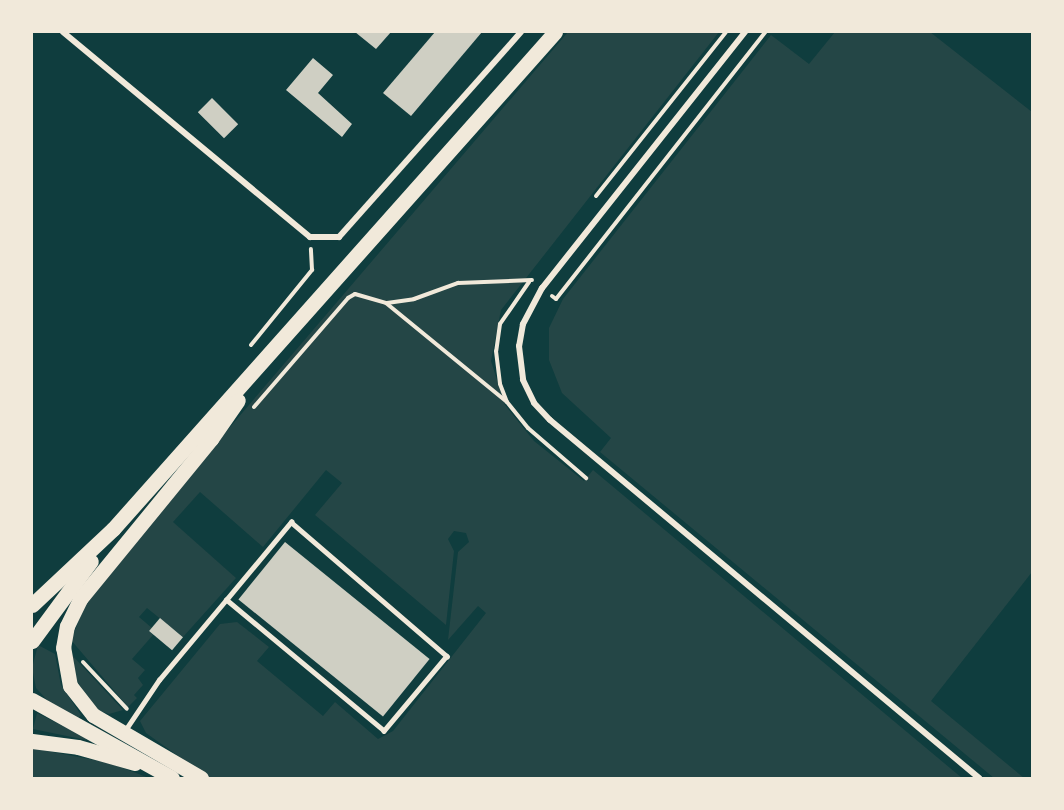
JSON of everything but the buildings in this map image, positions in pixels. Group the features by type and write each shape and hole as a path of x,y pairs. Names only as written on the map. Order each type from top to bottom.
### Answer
{"main road":[{"path":"32,605 113,529 555,32"},
{"path":"117,747 70,686 62,655 67,626 80,599 211,439 275,346"},
{"path":"32,641 113,529"},
{"path":"32,700 172,778"},
{"path":"32,741 78,747 117,747 201,778"}],"street":[{"path":"63,32 310,237 339,237 521,32"},
{"path":"745,32 543,288 523,324 519,346 523,380 534,403 978,778"}],"lane":[{"path":"117,747 132,714 225,600 291,522 447,656 384,731 225,600"}],"path":[{"path":"386,303 414,299 458,283 531,280 556,299 765,32"},
{"path":"310,237 312,270"},
{"path":"301,352 348,298 364,294 386,303 507,402"}],"shaded area":[{"path":"568,32 719,32 501,310 491,361 505,405 534,441 584,481 593,470 962,778 209,778 146,733 140,721 220,624 237,622 269,647 257,661 323,716 335,702 378,739 393,731 486,613 478,606 448,640 458,552 469,542 466,533 454,531 448,539 454,551 446,625 315,515 342,483 326,470 263,547 200,492 173,522 236,578 183,637 147,608 139,617 152,628 149,631 153,635 132,659 145,670 138,678 143,685 134,695 137,698 128,707 71,640 86,603 207,454"},
{"path":"835,32 930,32 1032,112 1032,572 931,701 1024,778 994,778 600,452 611,438 562,393 549,360 549,328 563,299 771,35 809,64"},
{"path":"38,645 55,654 61,685 81,715 78,719 48,701 36,688 32,668"},
{"path":"72,655 123,710 109,714 97,710 77,681"},
{"path":"37,713 87,738 86,740 33,729"},
{"path":"32,748 110,763 149,778 32,778"}]}
